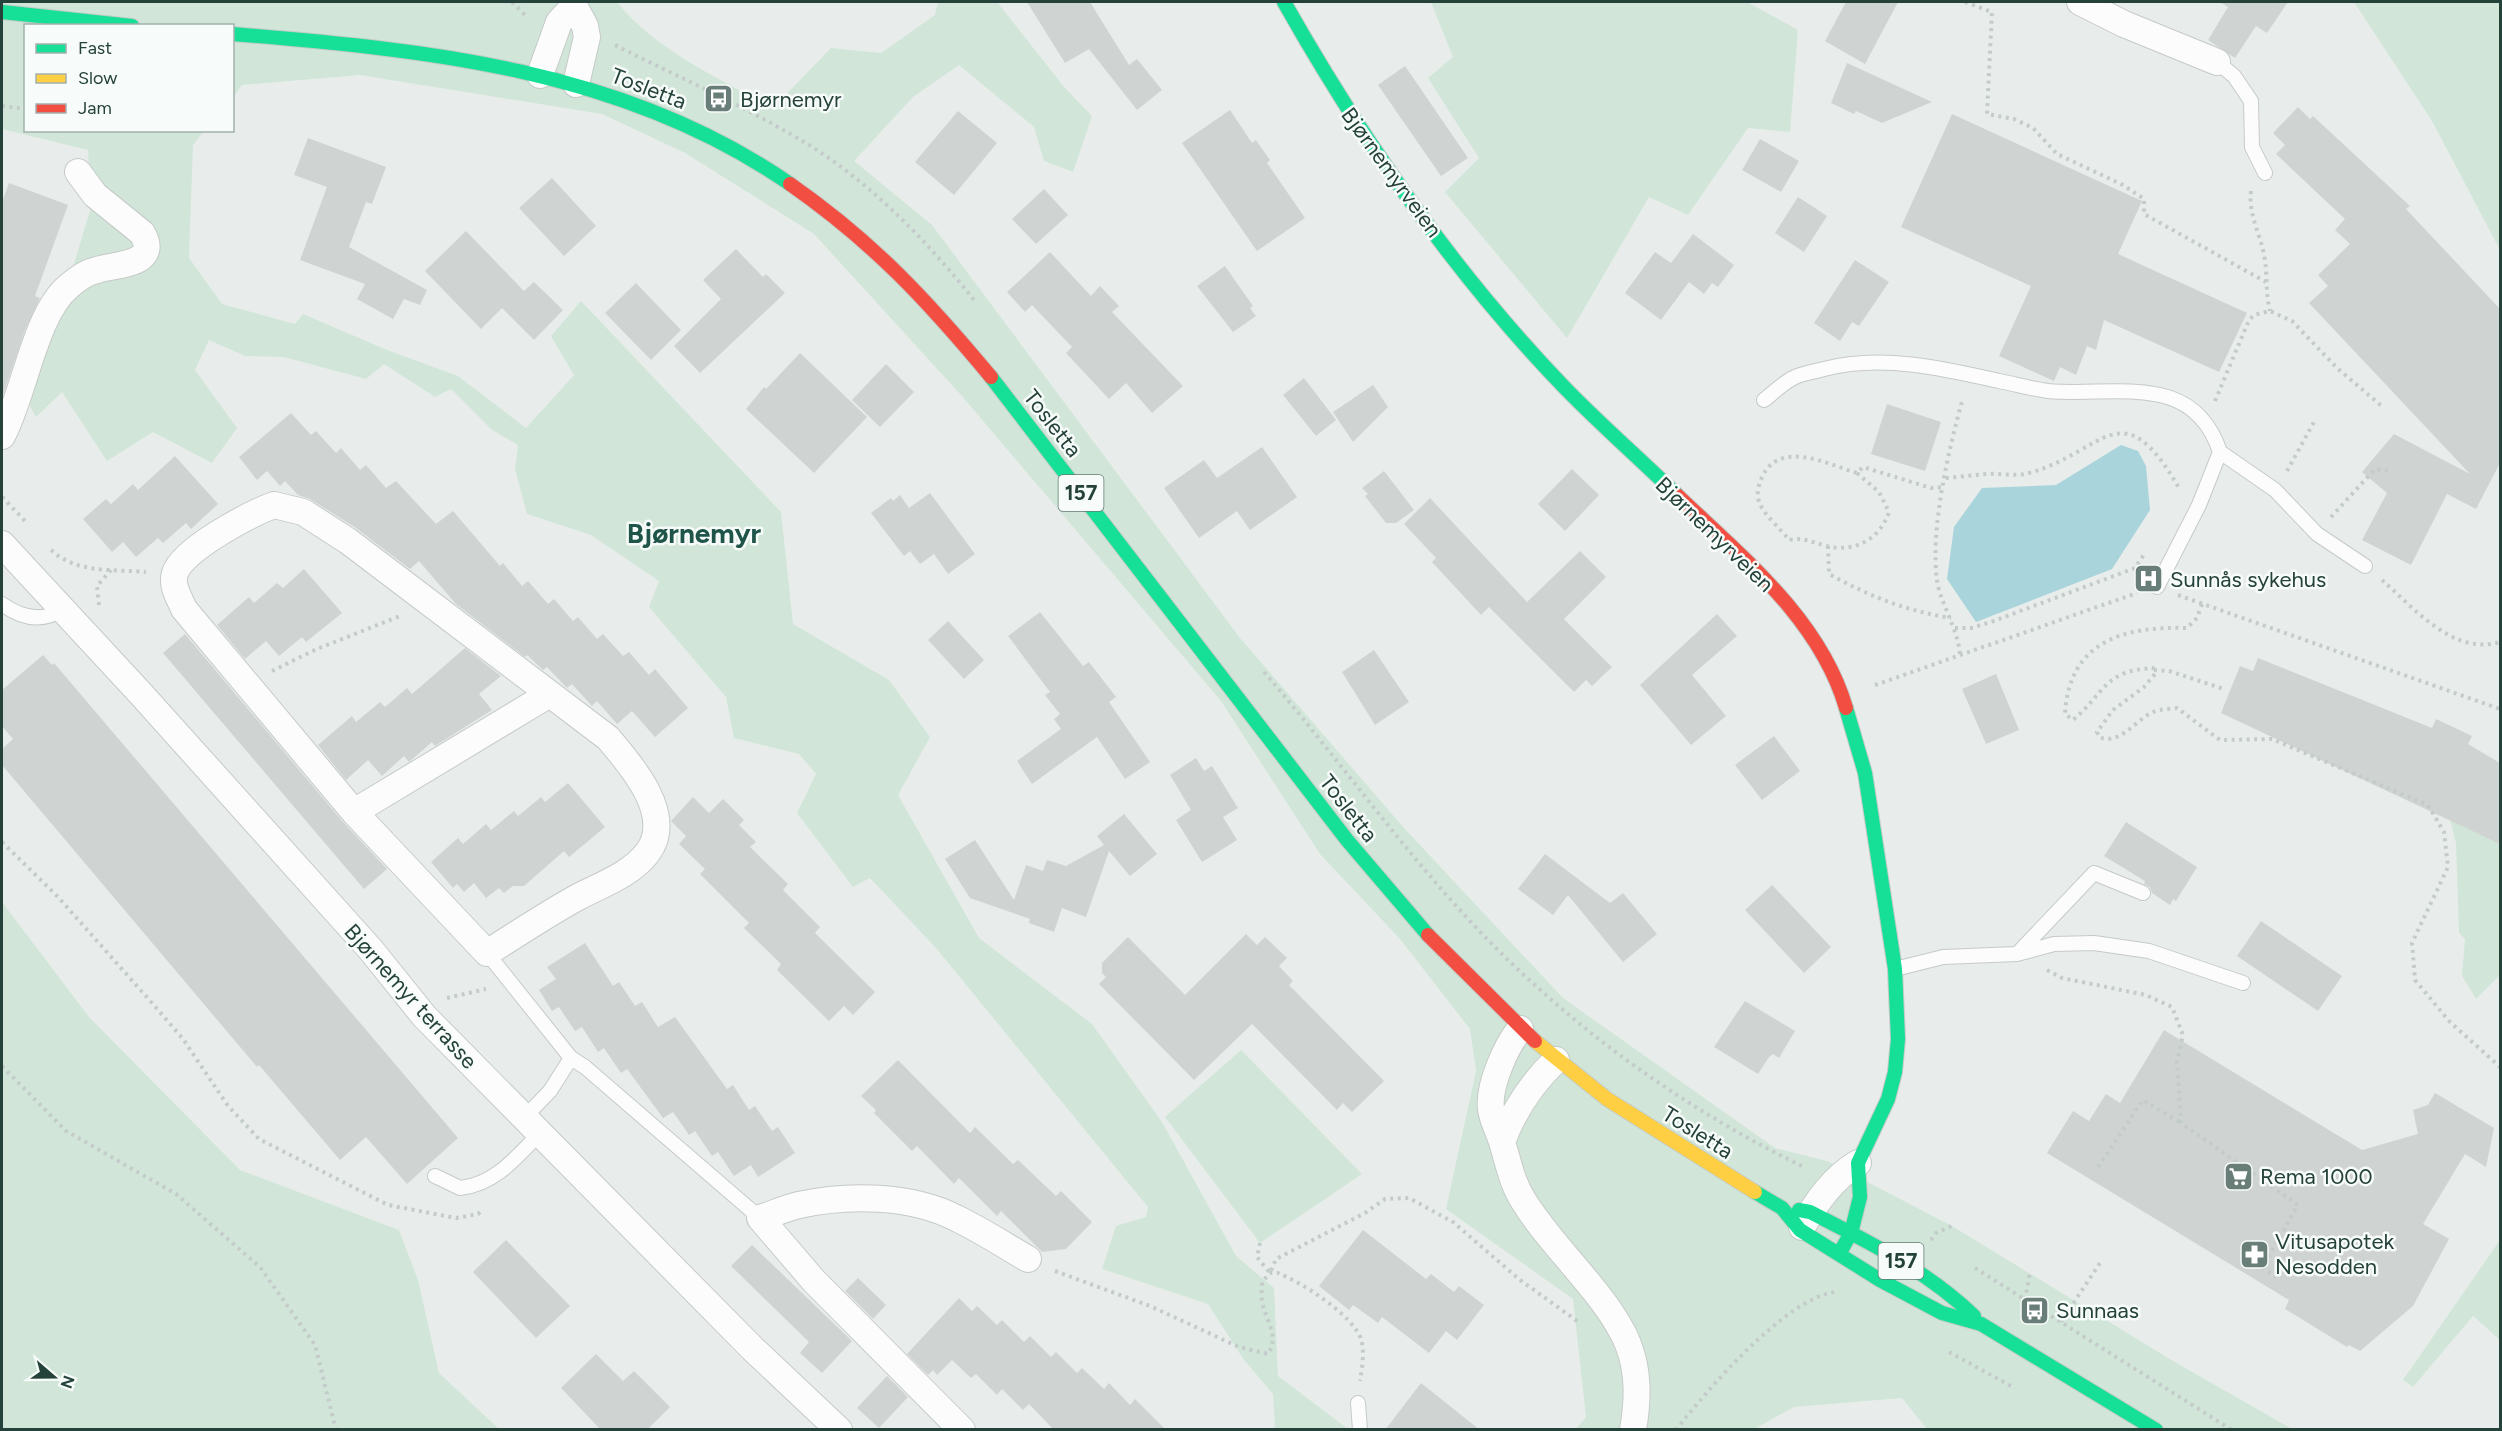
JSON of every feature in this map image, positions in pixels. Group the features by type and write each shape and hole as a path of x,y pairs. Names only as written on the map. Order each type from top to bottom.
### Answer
{"main road":[{"name":"Bjørnemyrveien","path":"1284,2 1332,87 1423,217 1491,305 1565,388 1760,574 1801,621 1827,662 1843,697 1865,773 1895,969 1898,1039 1895,1072 1888,1099 1858,1163 1860,1197 1851,1233 1839,1254"},
{"path":"2,12 113,24"},
{"name":"Tosletta","path":"234,34 457,59 576,84 640,105 714,138 772,172 817,203 895,268 991,377 1229,689 1384,886 1432,940 1520,1029 1556,1060 1656,1131 1805,1221"},
{"name":"157","path":"1805,1221 1851,1233 1893,1256 1953,1294 1981,1323 2156,1430"},
{"name":"157","path":"1805,1221 1839,1254 1880,1280 1942,1313 1981,1323"}],"street":[{"path":"2080,2 2124,24 2217,62"},
{"path":"540,75 559,22 573,4 585,26 587,37 576,84"},
{"path":"2,436 48,313 61,294 87,274 141,259 147,250 146,240 142,233 95,195 78,172"},
{"path":"274,505 303,512 348,541 548,695 608,738 623,756 650,800 655,815 653,842 647,853 620,875 487,952 354,812 184,609 174,587 174,575 185,557 247,516 274,505"},
{"name":"Bjørnemyr terrasse","path":"2,544 371,950 424,1016 531,1127 753,1349 839,1430"},
{"path":"354,812 548,695"},
{"path":"1520,1029 1510,1041 1500,1061 1491,1108 1508,1169 1522,1199 1612,1316 1628,1343 1635,1367 1638,1391 1633,1430"},
{"path":"1502,1142 1511,1115 1534,1081 1556,1060"},
{"name":"Bjørnemyrveien","path":"1805,1221 1840,1174 1858,1163"},
{"path":"962,1430 814,1281 760,1218 798,1205 813,1203 875,1199 907,1201 955,1217 1028,1258"}],"lane":[{"path":"2217,62 2234,76 2251,101 2252,147 2265,173"},
{"path":"1764,400 1793,377 1847,363 1883,361 1969,374 2047,391 2130,391 2161,395 2189,405 2207,424 2220,452 2275,490 2317,534 2365,566"},
{"path":"2157,587 2199,505 2220,452"},
{"path":"2,604 35,619 51,617 63,609"},
{"path":"2017,954 2094,873 2143,893"},
{"path":"1895,969 1943,957 2017,954 2054,944 2094,943 2149,951 2243,983"},
{"path":"487,952 571,1058 585,1067 760,1218"},
{"path":"435,1176 447,1184 460,1188 471,1187 507,1167 571,1058"},
{"path":"1358,1403 1360,1430"}],"path":[{"path":"512,2 535,24 556,29"},
{"path":"1965,2 1992,12 1988,114 2014,119 2033,128 2057,154 2123,185 2144,199 2144,214 2265,282"},
{"path":"587,37 610,43 739,106 811,146 889,207 933,250 974,301"},
{"path":"2,106 24,109"},
{"path":"2265,173 2252,186 2250,205 2265,257 2265,282 2270,311"},
{"path":"2207,424 2249,320 2254,315 2270,311 2292,321 2337,368 2384,408"},
{"path":"1960,654 1952,618 1937,581 1936,550 1944,488 1969,374"},
{"path":"2275,490 2316,420"},
{"path":"1946,478 1986,474 2027,474 2112,434 2130,432 2146,442 2186,499 2199,505"},
{"path":"1796,456 1857,473 1879,492 1889,512 1883,528 1870,540 1845,548 1828,546 1801,537 1789,540 1761,507 1757,496 1759,482 1767,467 1778,458 1796,456"},
{"path":"1857,473 1863,467 1931,488 1944,488"},
{"path":"2317,534 2375,469 2390,471"},
{"path":"2,497 30,527"},
{"path":"45,543 64,561 75,565 174,575"},
{"path":"1828,546 1829,574 1883,602 1915,612 1952,618"},
{"path":"1955,628 1971,628 1990,622 2135,568 2149,547"},
{"path":"2365,566 2440,630 2464,642 2486,646 2500,642"},
{"path":"1843,697 2093,607 2157,587 2500,709"},
{"path":"248,686 316,649 429,603"},
{"path":"2202,604 2197,618 2187,628 2166,627 2106,639 2073,675 2066,693 2066,714 2073,720 2097,692 2117,675 2133,669 2169,670 2224,689"},
{"path":"1258,665 1468,918 1553,1002 1638,1069 1725,1125 1762,1147 1834,1182"},
{"path":"2154,670 2155,674 2144,687 2113,710 2097,732 2099,737 2108,740 2117,738 2130,726 2155,710 2177,708 2220,740 2272,739 2428,805 2444,832 2448,867 2412,943 2415,980 2449,1021 2500,1067"},
{"path":"2,842 58,897 152,1003 183,1040 228,1106 259,1139 388,1205 456,1218 478,1214 485,1208"},
{"path":"2017,954 2062,978 2146,995 2172,1007 2183,1035 2177,1062 2181,1123"},
{"path":"424,1016 446,998 511,985"},
{"path":"2,1066 66,1131 176,1194 260,1267 315,1345 336,1430"},
{"path":"2098,1167 2143,1100 2181,1123 2298,1205 2262,1267 2276,1277"},
{"path":"1028,1258 1085,1284 1171,1315 1239,1347 1268,1354 1273,1346 1274,1336 1262,1300 1262,1282 1270,1273 1276,1259 1365,1213 1385,1199 1409,1198 1453,1222 1520,1280 1554,1307 1581,1324 1612,1316"},
{"path":"1931,1240 1936,1233 1952,1226"},
{"path":"1921,1234 1940,1246"},
{"path":"1260,1244 1257,1257 1270,1273 1287,1277 1319,1297 1356,1328 1362,1340 1363,1359 1358,1403"},
{"path":"2061,1322 2102,1260"},
{"path":"1969,1264 2232,1430"},
{"path":"2025,1300 2030,1272"},
{"path":"1676,1430 1709,1388 1756,1341 1813,1299 1844,1291"}],"green space":[{"path":"2,2 617,2 632,19 669,49 711,75 773,108 831,48 881,53 935,15 938,2 997,2 1065,88 1092,116 1073,172 1044,161 1034,127 959,65 913,97 854,161 932,225 1240,638 1404,828 1563,998 1775,1148 1827,1161 1952,1226 2173,1361 2292,1429 1927,1429 1902,1398 1794,1407 1754,1429 1576,1429 1586,1417 1573,1299 1446,1209 1476,1071 1470,1029 1400,939 1320,854 1221,701 961,395 814,234 685,153 602,114 360,75 242,85 234,96 234,24 24,24 24,132 203,132 193,145 189,258 222,304 295,324 303,314 387,350 458,376 526,428 574,375 551,336 581,301 781,512 793,624 889,680 930,737 898,795 979,938 1092,1024 1162,1122 1236,1256 1274,1288 1278,1376 1348,1429 1275,1429 1273,1394 1244,1360 1208,1304 1102,1269 1116,1226 1146,1217 1148,1207 936,948 870,878 853,887 797,813 816,774 799,754 734,738 726,697 649,607 659,581 591,535 527,514 515,469 518,445 492,430 451,389 435,397 384,364 366,379 284,357 245,356 209,340 195,370 237,428 212,463 153,432 107,461 62,392 36,417 27,401 57,321 91,207 88,150 2,129"},
{"path":"1431,2 1747,2 1798,30 1790,132 1748,128 1688,215 1649,197 1567,338 1445,192 1479,158 1428,78 1453,57"},
{"path":"2354,2 2500,2 2500,250 2432,121"},
{"path":"2446,804 2500,833 2500,975 2476,999 2462,976 2465,939 2459,933 2456,843"},
{"path":"2,902 89,1017 240,1170 399,1230 418,1280 439,1373 499,1429 2,1429"},
{"path":"1241,1050 1362,1174 1260,1243 1165,1117"},
{"path":"2500,1240 2500,1340 2473,1316 2413,1387 2403,1380"}],"water":[{"path":"2121,445 2138,451 2146,466 2150,510 2112,569 1976,622 1947,579 1954,527 1982,488 2056,485"}],"building":[{"path":"1027,2 1090,2 1129,65 1137,59 1162,90 1137,110 1089,49 1065,63"},
{"path":"1846,2 1898,2 1865,64 1825,41"},
{"path":"2220,2 2288,2 2267,33 2256,26 2235,58 2208,40 2228,7"},
{"path":"1847,63 1932,102 1882,123 1856,111 1854,114 1831,103"},
{"path":"1405,66 1468,158 1441,176 1378,85"},
{"path":"2298,107 2310,119 2313,116 2410,206 2406,209 2500,309 2500,463 2476,509 2447,494 2411,565 2362,540 2387,493 2362,472 2394,434 2470,474 2309,303 2328,286 2318,275 2350,244 2335,230 2345,219 2276,154 2285,145 2273,133"},
{"path":"1230,110 1252,143 1256,140 1270,160 1267,163 1305,218 1257,251 1182,143"},
{"path":"958,111 997,143 954,195 915,162"},
{"path":"1952,114 2142,201 2118,254 2247,313 2219,372 2104,320 2096,350 2087,346 2076,375 2060,367 2054,381 1999,356 2031,286 1901,227"},
{"path":"308,138 386,167 372,204 366,202 349,247 427,290 420,305 404,299 393,319 357,299 365,284 300,260 327,187 294,175"},
{"path":"1760,139 1799,161 1781,192 1742,170"},
{"path":"552,178 596,226 564,256 519,208"},
{"path":"9,183 68,205 35,296 40,298 25,330 2,398 2,202"},
{"path":"1044,189 1068,215 1036,244 1012,219"},
{"path":"1798,197 1827,216 1804,252 1775,233"},
{"path":"466,231 524,291 534,282 563,310 534,340 502,308 481,329 425,271"},
{"path":"1693,234 1734,265 1718,287 1712,283 1704,294 1689,282 1661,320 1625,293 1655,252 1671,263"},
{"path":"736,249 763,277 766,274 785,293 700,373 674,346 721,299 703,280"},
{"path":"1050,252 1091,296 1100,286 1119,306 1112,312 1183,386 1152,413 1126,383 1109,399 1066,353 1072,347 1032,305 1025,312 1007,292"},
{"path":"1855,260 1889,282 1859,326 1852,322 1840,341 1814,323"},
{"path":"1225,266 1253,306 1250,308 1256,316 1233,332 1197,286"},
{"path":"636,283 681,330 651,360 605,313"},
{"path":"800,353 867,417 814,473 746,409 764,387 766,389"},
{"path":"886,364 914,392 880,427 852,400"},
{"path":"1304,378 1336,420 1316,436 1283,395"},
{"path":"1373,385 1388,407 1353,442 1333,412"},
{"path":"1887,404 1941,422 1925,471 1871,454"},
{"path":"291,413 311,435 316,431 336,453 341,448 360,470 366,465 386,488 396,481 436,524 453,511 500,566 503,563 522,586 528,581 548,604 554,599 573,621 578,617 597,639 603,634 623,656 629,652 649,675 655,669 688,708 655,737 632,711 617,724 597,701 592,706 572,684 567,688 547,667 543,670 527,655 525,657 456,604 419,561 410,569 356,528 310,499 298,495 285,481 280,486 267,471 257,480 239,457"},
{"path":"1262,447 1297,497 1250,530 1237,511 1199,538 1164,488 1204,460 1217,478"},
{"path":"175,456 218,504 191,529 186,523 163,543 158,538 136,557 123,542 112,552 83,519 106,499 111,504 133,484 138,490"},
{"path":"1572,469 1599,495 1565,531 1538,504"},
{"path":"1384,471 1414,510 1396,523 1386,523 1365,496 1368,494 1362,488"},
{"path":"930,493 975,554 948,574 934,554 920,564 910,551 904,556 871,513 891,498 893,501 900,495 909,508"},
{"path":"1430,498 1527,602 1580,551 1606,577 1564,619 1612,667 1592,686 1586,680 1574,692 1489,607 1481,615 1432,562 1436,558 1404,524"},
{"path":"304,569 342,613 306,642 302,637 279,656 266,641 245,659 217,625 249,597 254,603 277,583 283,588"},
{"path":"1040,612 1083,666 1089,662 1116,697 1109,702 1150,762 1125,779 1097,737 1032,784 1017,761 1061,729 1054,719 1060,714 1045,695 1050,692 1008,636"},
{"path":"1717,614 1737,636 1692,675 1726,716 1691,745 1640,685"},
{"path":"948,621 984,660 964,679 928,640"},
{"path":"185,634 343,822 387,869 364,889 163,653"},
{"path":"465,648 501,676 479,694 492,710 435,746 432,742 409,762 404,756 382,776 368,760 346,780 318,745 352,716 356,722 380,702 385,707 407,688 412,694"},
{"path":"1374,650 1409,702 1375,725 1342,672"},
{"path":"43,655 52,665 54,663 458,1138 407,1184 366,1137 340,1160 259,1065 257,1067 2,765 2,749 13,739 2,726 2,690"},
{"path":"2258,658 2432,728 2436,719 2472,736 2468,744 2500,763 2500,844 2221,713 2240,666 2253,671"},
{"path":"1996,674 2019,730 1986,744 1962,689"},
{"path":"1774,736 1800,771 1762,800 1735,765"},
{"path":"1196,758 1204,771 1212,766 1238,808 1223,817 1237,840 1202,862 1176,820 1191,810 1170,775"},
{"path":"568,783 605,827 569,857 564,851 524,886 513,886 504,893 499,888 486,898 474,883 464,892 457,884 453,888 431,862 458,838 463,844 486,824 491,830 514,811 518,816 541,797 545,802"},
{"path":"693,797 709,813 723,799 744,820 739,825 756,842 750,847 788,884 783,890 820,927 815,933 875,992 853,1015 844,1006 829,1021 777,970 781,964 744,928 749,923 700,874 705,869 679,844 686,836 671,821"},
{"path":"1124,814 1157,854 1130,876 1109,851 1086,917 1062,908 1054,932 1029,923 1030,919 970,898 945,859 975,840 1014,900 1026,865 1043,871 1047,860 1066,866 1104,845 1097,836"},
{"path":"2126,822 2197,867 2176,901 2173,899 2170,905 2152,893 2150,887 2144,884 2145,881 2104,856"},
{"path":"1545,854 1610,903 1623,893 1657,934 1623,962 1568,895 1553,915 1518,889"},
{"path":"1772,885 1831,947 1804,973 1745,910"},
{"path":"2261,921 2342,976 2318,1011 2237,956"},
{"path":"1246,934 1257,945 1265,937 1287,958 1279,966 1293,981 1289,985 1384,1081 1352,1112 1343,1103 1337,1110 1252,1024 1194,1080 1099,984 1106,977 1102,973 1102,963 1128,937 1185,995"},
{"path":"585,943 613,986 619,982 635,1006 642,1002 658,1027 675,1017 727,1089 733,1085 749,1110 755,1106 772,1131 778,1127 795,1153 758,1177 751,1165 734,1176 718,1152 712,1156 695,1131 689,1135 673,1112 663,1118 627,1069 621,1073 604,1048 598,1052 582,1027 575,1031 559,1007 552,1011 539,990 556,979 547,967"},
{"path":"1745,1001 1795,1031 1779,1058 1773,1054 1769,1057 1758,1074 1714,1047"},
{"path":"2164,1030 2362,1150 2418,1134 2413,1110 2428,1105 2435,1093 2494,1128 2486,1167 2465,1154 2423,1224 2449,1239 2413,1306 2360,1351 2349,1345 2347,1347 2285,1309 2289,1300 2047,1153 2073,1111 2089,1121 2106,1094 2120,1103"},
{"path":"898,1060 970,1133 975,1127 1013,1164 1018,1160 1056,1196 1061,1191 1092,1222 1066,1249 1042,1252 1001,1211 997,1216 959,1178 954,1184 917,1146 912,1151 874,1113 876,1110 861,1096"},
{"path":"1363,1230 1426,1279 1431,1274 1454,1292 1459,1286 1484,1305 1457,1340 1446,1331 1429,1353 1382,1317 1378,1323 1353,1305 1349,1310 1319,1286"},
{"path":"506,1240 570,1306 536,1338 473,1272"},
{"path":"752,1245 852,1341 822,1373 800,1353 809,1342 731,1266"},
{"path":"858,1278 886,1305 873,1319 845,1291"},
{"path":"959,1298 972,1311 977,1306 997,1325 1002,1320 1024,1342 1030,1336 1051,1357 1056,1352 1077,1373 1082,1368 1104,1389 1109,1383 1130,1405 1135,1399 1166,1430 1054,1430 1029,1404 1023,1410 1002,1389 997,1395 976,1374 971,1378 952,1360 937,1375 933,1370 928,1375 907,1354"},
{"path":"596,1354 623,1381 634,1371 670,1407 647,1430 601,1430 561,1388"},
{"path":"887,1376 908,1397 879,1428 857,1408"},
{"path":"1421,1383 1480,1430 1385,1430"}],"traffic: fast":[{"path":"1284,2 1378,155 1448,252 1486,299 1565,388 1677,495"},
{"path":"2,12 113,24"},
{"path":"234,34 379,48 451,58 522,72 592,90 660,114 726,145 790,184"},
{"path":"991,377 1347,840 1428,935"},
{"path":"1839,1254 1851,1233 1860,1197 1858,1163 1888,1099 1895,1072 1898,1039 1895,969 1865,773 1846,708"},
{"path":"1755,1192 1782,1208 1800,1230 1880,1280 1942,1313 1981,1324 2156,1430"},
{"path":"1799,1210 1810,1212 1896,1258 1936,1285 1974,1316"}],"traffic: slow":[{"path":"1535,1041 1607,1099 1755,1192"}],"traffic: jam":[{"path":"790,184 847,228 898,273 991,377"},
{"path":"1677,495 1752,566 1798,618 1818,646 1834,676 1846,708"},
{"path":"1428,935 1535,1041"}],"place":[{"name":"Bjørnemyr","path":"719,99"},
{"name":"Sunnås sykehus","path":"2149,579"},
{"name":"Rema 1000","path":"2239,1176"},
{"name":"Vitusapotek Nesodden","path":"2254,1254"},
{"name":"Sunnaas","path":"2035,1310"}],"district":[{"name":"Bjørnemyr","path":"694,533"}]}
